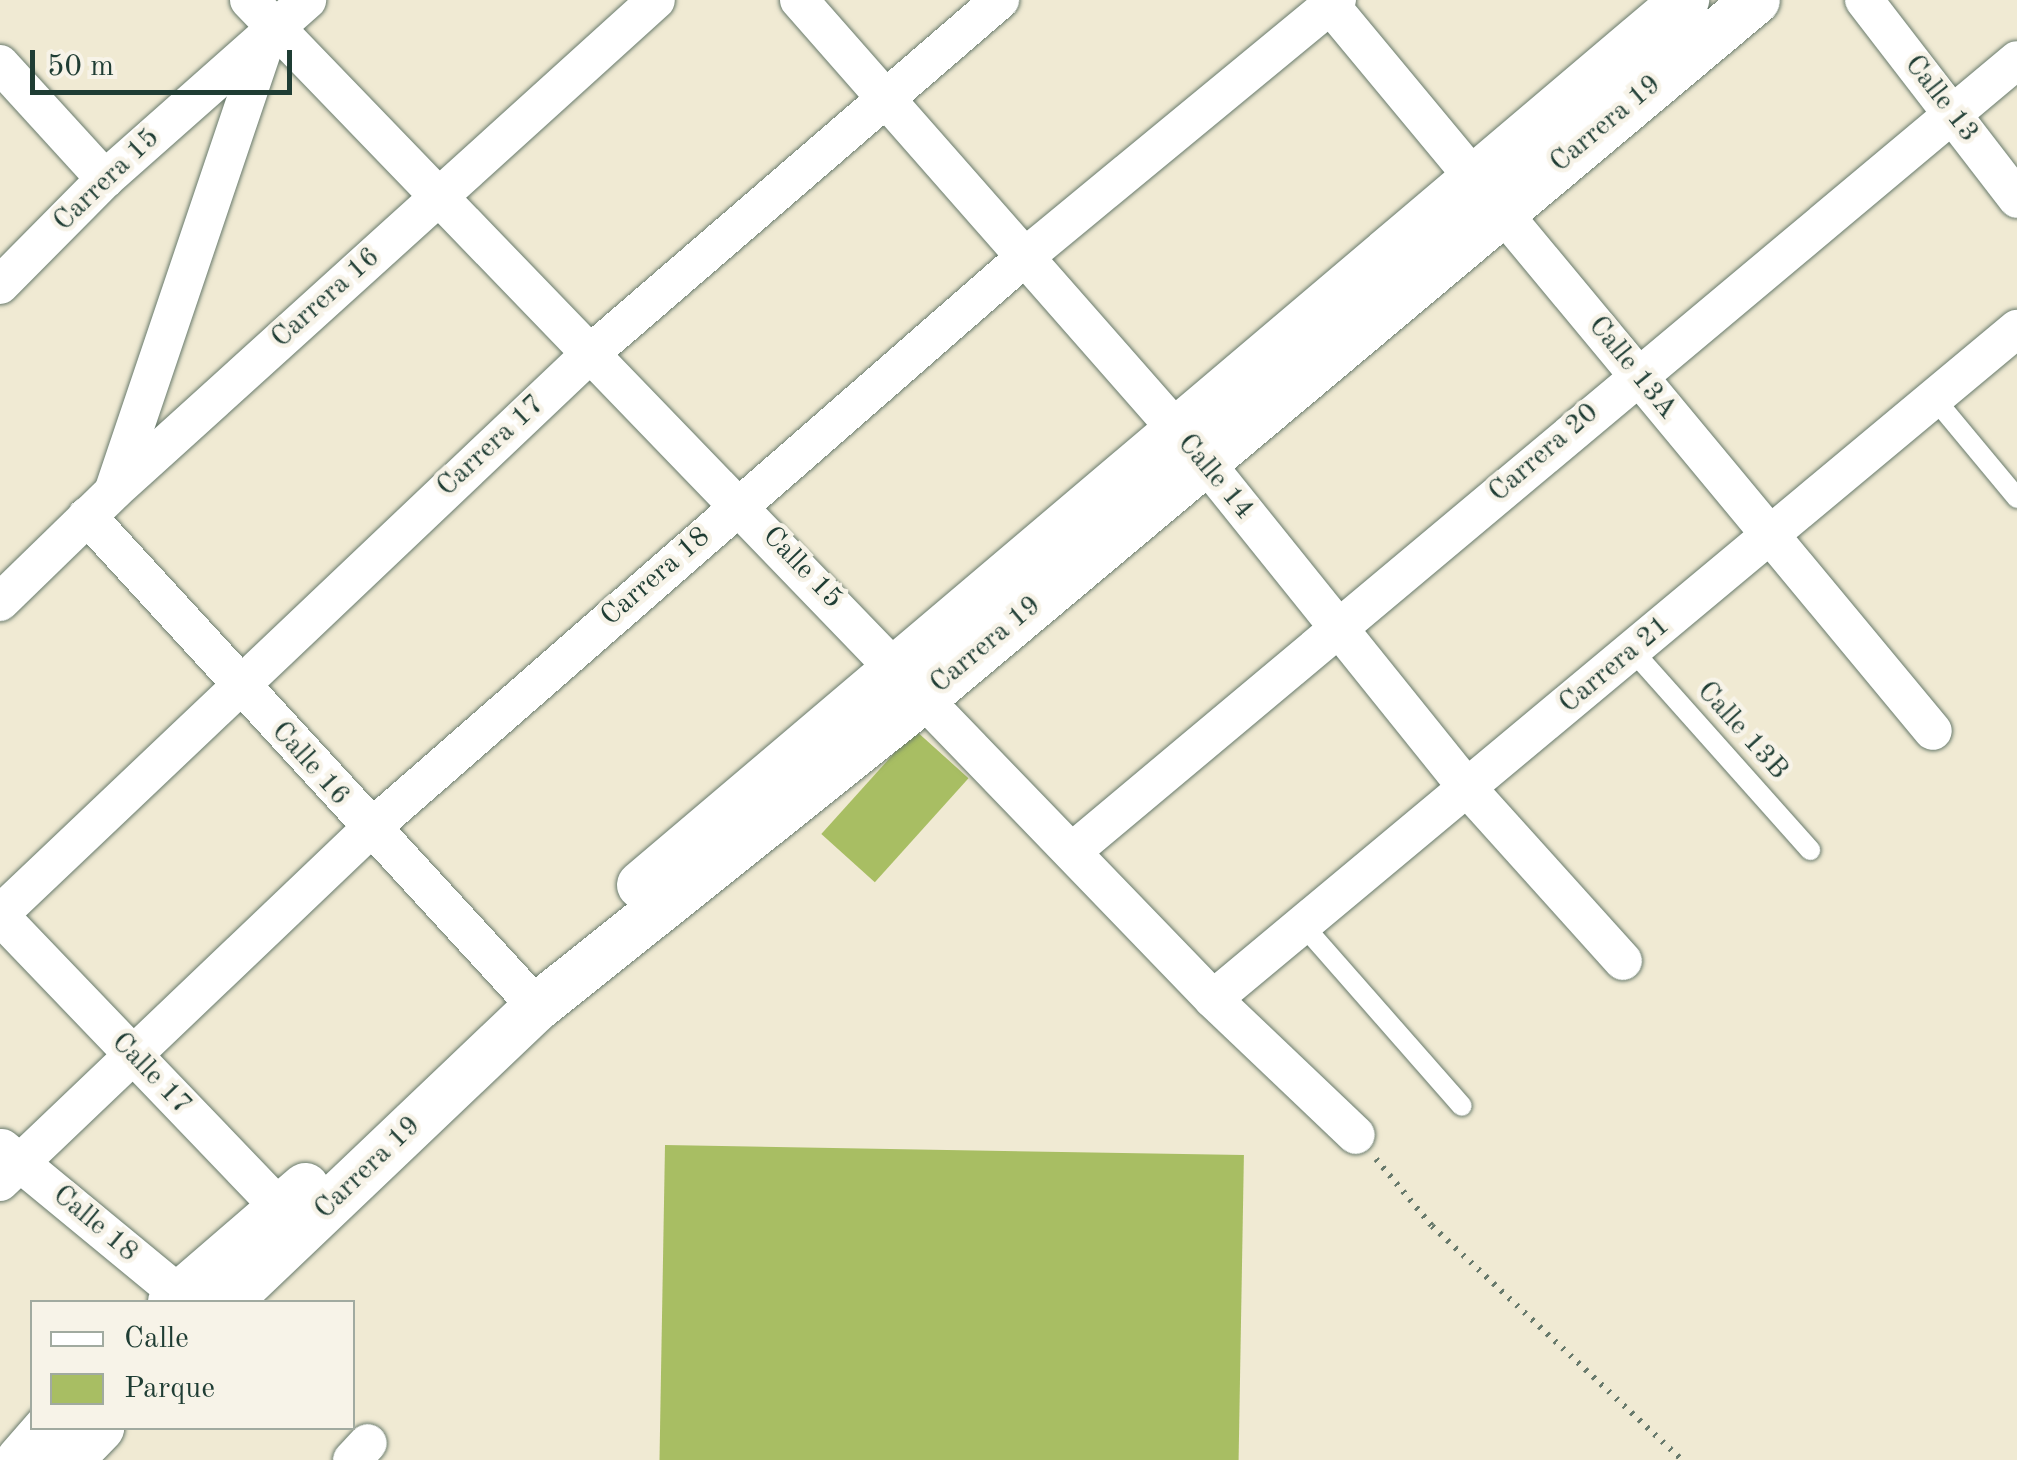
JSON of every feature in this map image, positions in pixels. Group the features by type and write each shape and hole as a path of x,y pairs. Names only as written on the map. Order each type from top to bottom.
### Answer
{"street":[{"name":"Carrera 15","path":"0,285 260,14 307,0"},
{"name":"Carrera 16","path":"0,602 101,504 656,0"},
{"name":"Calle 14","path":"799,0 1189,445 1469,790 1623,961"},
{"name":"Carrera 17","path":"0,915 237,682 592,352 882,96 1000,0"},
{"name":"Carrera 19","path":"1488,194 1685,0"},
{"name":"Carrera 19","path":"180,1300 291,1220 529,998 1488,194 1756,0"},
{"name":"Calle 13","path":"1864,0 2017,199"},
{"name":"Calle 13A","path":"1334,3 1768,535 1933,730"},
{"name":"Carrera 18","path":"6,1163 131,1053 369,830 740,504 1026,256 1334,3"},
{"name":"Calle 15","path":"260,14 740,504 1213,998 1356,1135"},
{"path":"101,504 260,14"},
{"name":"Carrera 20","path":"1074,850 1339,631 1636,373 2017,60"},
{"path":"0,64 105,179"},
{"name":"Carrera 21","path":"1213,998 1469,790 2017,329"},
{"name":"Calle 16","path":"101,504 237,682 369,830 529,998"},
{"name":"Calle 17","path":"0,915 291,1220"},
{"name":"Calle 18","path":"6,1163 180,1300"},
{"name":"Carrera 19","path":"229,1300 291,1220"},
{"path":"20,1460 46,1430"},
{"path":"69,1460 98,1430"}],"lane":[{"path":"1934,398 2017,498"},
{"name":"Calle 13B","path":"1632,650 1810,850"},
{"path":"1302,924 1462,1106"}],"path":[{"path":"1356,1135 1432,1226 1682,1460"}],"green space":[{"path":"915,730 969,778 875,882 821,834"},
{"path":"665,1145 1244,1155 1239,1460 660,1460"}]}
